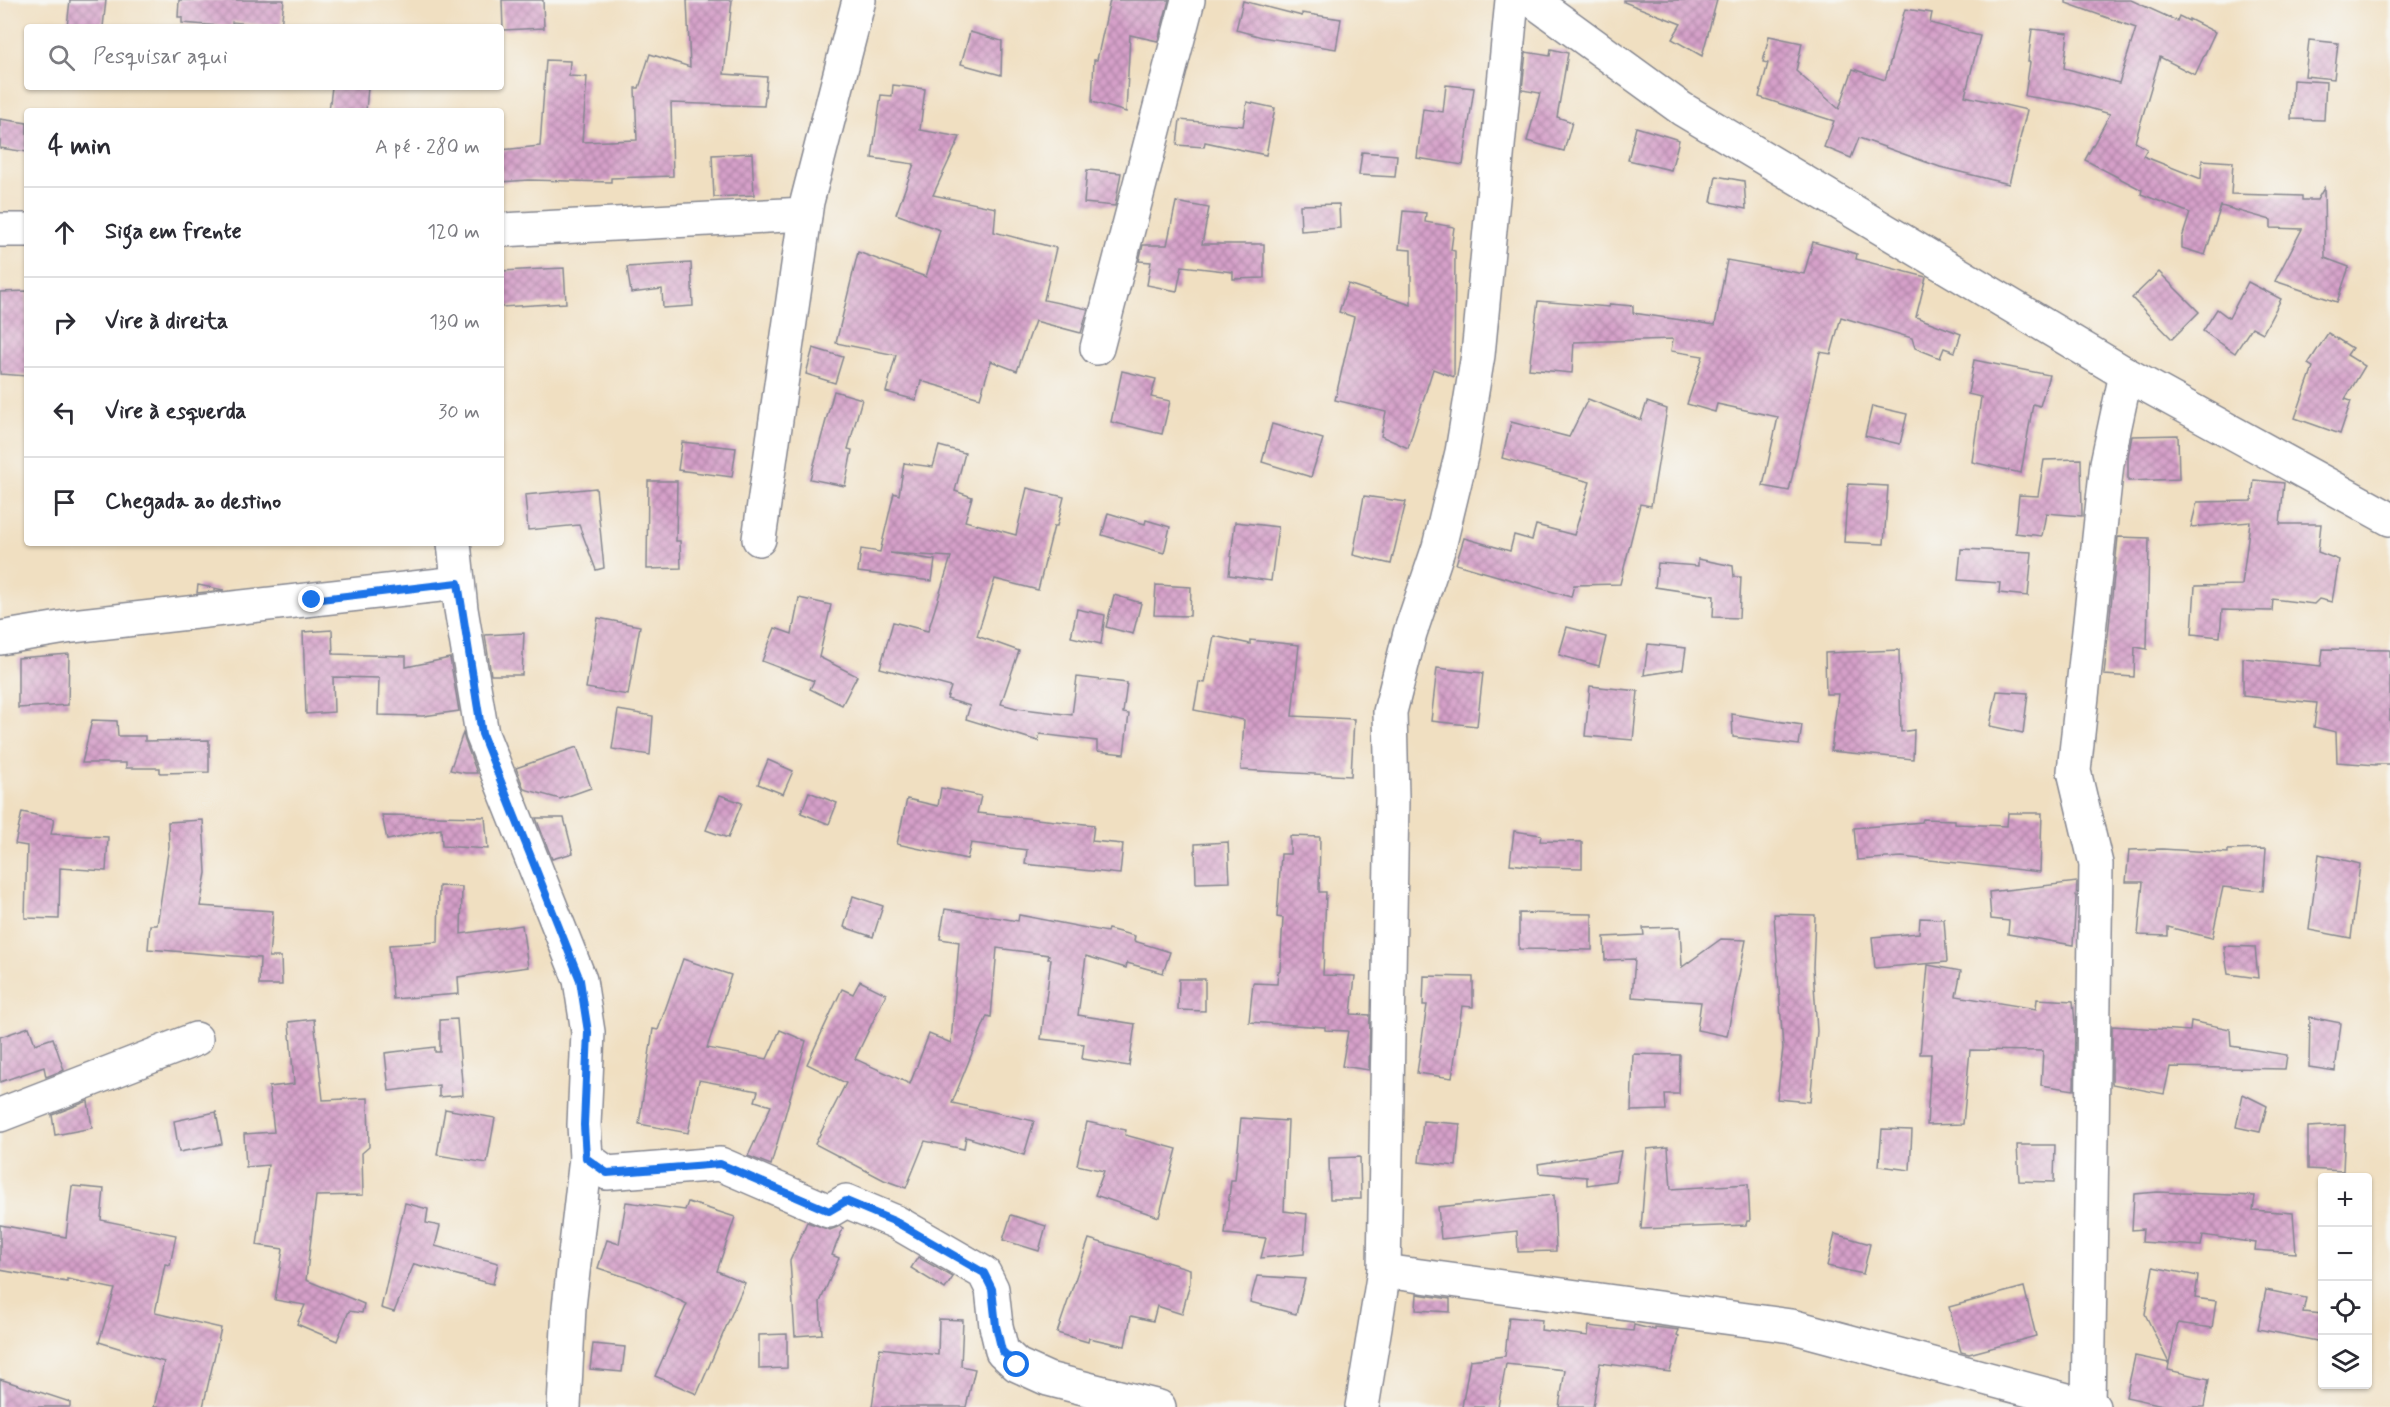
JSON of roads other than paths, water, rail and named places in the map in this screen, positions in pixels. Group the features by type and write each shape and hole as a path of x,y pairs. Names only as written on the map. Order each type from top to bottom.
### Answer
{"street":[{"path":"759,539 805,214 859,0"},
{"path":"1097,348 1188,0"},
{"path":"1362,1407 1384,1271 1392,798 1390,712 1410,633 1438,547 1462,452 1478,355 1512,0"},
{"path":"1532,0 1682,109 2126,375 2390,519"},
{"path":"504,230 805,214"},
{"path":"0,230 24,230"},
{"path":"1384,1271 1791,1326 2089,1407 2096,864 2074,771 2108,463 2126,375"},
{"path":"454,546 482,734 580,980 588,1032 584,1125 586,1158 569,1307 564,1407"},
{"path":"0,638 72,626 458,583"},
{"path":"0,1115 196,1039"},
{"path":"586,1158 607,1173 720,1164 829,1211 846,1201 896,1222 984,1273 992,1289 996,1326 1002,1351 1017,1365 1048,1379 1159,1407"}]}
